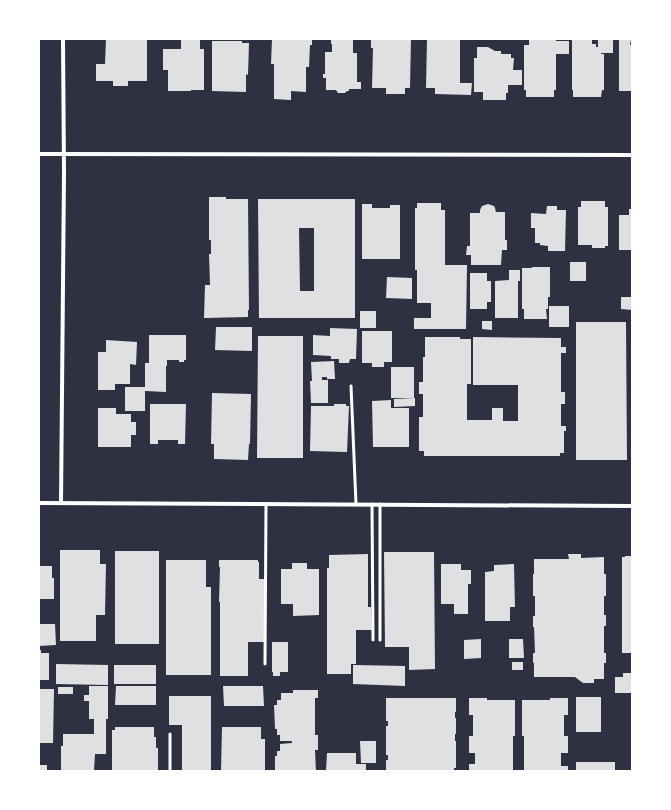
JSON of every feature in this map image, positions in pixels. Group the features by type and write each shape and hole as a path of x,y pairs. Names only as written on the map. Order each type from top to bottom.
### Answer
{"street":[{"path":"61,503 64,154 63,39"},
{"path":"39,154 632,156"},
{"path":"39,503 632,506"}],"lane":[{"path":"351,386 356,504"},
{"path":"265,664 266,504"},
{"path":"372,504 373,640"},
{"path":"380,504 380,640"},
{"path":"170,734 170,771"}],"building":[{"path":"106,39 147,39 147,81 128,81 128,86 113,86 113,81 96,81 96,64 105,64"},
{"path":"181,39 200,39 200,49 204,49 204,90 168,91 168,70 163,70 163,49 181,49"},
{"path":"272,39 312,39 312,45 310,45 309,67 306,67 306,92 291,91 291,100 274,99 274,64 271,64"},
{"path":"331,39 353,39 353,53 357,53 357,82 361,82 361,89 349,89 349,91 345,93 338,93 336,90 326,90 326,78 323,78 323,74 325,74 325,52 332,52"},
{"path":"371,39 411,39 410,88 405,88 405,94 386,94 386,88 372,88 373,48 371,48"},
{"path":"427,39 460,39 460,83 472,83 471,95 435,94 435,88 426,88"},
{"path":"529,39 556,39 556,41 569,41 569,54 556,54 556,90 554,90 554,97 526,97 526,90 524,90 524,45 529,45"},
{"path":"572,39 592,39 592,44 596,44 596,47 598,47 598,39 613,39 613,53 601,53 604,54 604,90 602,90 601,97 573,97"},
{"path":"619,39 631,39 632,91 619,91"},
{"path":"212,41 242,41 242,43 249,43 246,92 212,91"},
{"path":"477,47 488,47 495,51 501,51 501,54 511,54 511,58 514,58 513,70 522,70 522,85 508,85 506,100 483,100 483,92 474,92 474,58 477,58"},
{"path":"209,197 248,199 248,317 204,318 205,285 210,285 209,254 211,254 211,240 209,240"},
{"path":"258,199 355,199 355,318 259,318","holes":["299,228 314,228 314,291 300,291"]},
{"path":"581,201 605,201 605,207 608,207 608,246 605,246 605,248 592,248 592,245 578,245 578,207 581,207"},
{"path":"417,203 441,203 441,210 445,210 445,265 467,265 466,329 414,329 414,318 431,318 431,303 417,303 417,270 415,270 415,208 417,208"},
{"path":"362,204 372,204 372,208 390,208 390,205 400,205 400,259 362,259"},
{"path":"488,204 494,206 496,212 505,212 505,240 507,240 507,250 502,250 501,265 471,265 471,255 466,255 467,246 470,246 470,213 480,213 482,206"},
{"path":"547,206 557,206 557,210 566,210 565,251 548,251 548,246 535,243 535,228 531,228 531,213 546,214"},
{"path":"629,209 632,209 632,250 619,250 619,215 629,215"},
{"path":"570,262 586,262 586,281 570,281"},
{"path":"550,267 550,297 548,297 548,309 546,309 547,319 524,319 524,309 522,309 522,268"},
{"path":"509,270 520,270 520,281 518,281 518,318 495,318 495,281 509,280"},
{"path":"470,273 487,273 487,281 491,281 491,302 487,302 487,309 470,309"},
{"path":"387,277 412,278 412,299 386,298"},
{"path":"621,297 632,297 632,310 621,309"},
{"path":"549,306 569,306 569,327 549,327"},
{"path":"360,311 376,311 376,328 360,328"},
{"path":"482,321 492,321 492,330 482,329"},
{"path":"576,322 626,322 627,460 576,460"},
{"path":"216,327 252,327 252,351 215,350"},
{"path":"330,328 357,329 356,359 350,359 349,363 339,363 339,359 331,359 331,356 313,355 313,335 330,336"},
{"path":"362,331 392,331 392,362 384,362 384,367 372,367 372,363 362,363"},
{"path":"149,335 186,335 186,360 184,360 184,362 179,362 179,360 167,360 166,392 145,391 145,411 125,411 125,387 145,387 145,363 149,363"},
{"path":"258,336 303,336 303,458 257,458"},
{"path":"425,337 460,337 460,339 471,339 471,384 467,384 467,420 492,420 492,408 503,408 503,421 518,421 518,385 473,385 473,337 561,338 561,347 566,347 566,353 561,353 561,392 565,392 565,404 561,404 561,426 566,426 566,431 564,431 564,453 560,453 560,456 424,456 424,451 419,451 419,417 423,417 423,394 419,394 419,382 423,382"},
{"path":"106,340 137,342 136,365 130,364 130,384 115,384 115,390 98,390 98,352 106,352"},
{"path":"334,361 335,379 327,379 327,377 322,377 322,380 328,380 328,403 311,403 311,362"},
{"path":"391,367 414,367 414,398 391,398"},
{"path":"212,393 251,394 250,444 248,460 214,459 214,444 211,444"},
{"path":"415,398 415,406 394,407 394,399"},
{"path":"391,400 391,408 409,408 409,447 373,447 372,401"},
{"path":"150,404 186,404 185,444 178,444 178,440 158,440 158,444 150,444"},
{"path":"334,404 346,404 346,406 349,406 347,452 310,451 311,406 334,406"},
{"path":"98,408 116,408 116,414 131,414 131,422 136,422 136,435 131,435 131,447 98,447"},
{"path":"60,550 100,550 100,564 106,564 105,615 96,615 96,641 60,641"},
{"path":"115,551 159,551 159,644 115,644"},
{"path":"384,552 434,552 435,669 409,670 409,647 385,647"},
{"path":"368,554 368,607 371,607 372,630 356,630 356,664 351,664 351,674 327,674 327,568 329,568 329,555"},
{"path":"568,554 581,554 581,558 604,557 606,596 604,596 604,615 606,615 606,626 604,626 604,653 606,653 606,663 604,663 604,679 594,679 594,683 583,683 575,677 534,677 534,559 569,559"},
{"path":"632,556 632,653 622,653 622,557"},
{"path":"166,560 206,560 206,587 211,587 211,675 166,675"},
{"path":"219,560 258,560 259,579 264,579 264,642 248,642 248,676 220,676"},
{"path":"292,563 307,563 307,569 319,569 319,615 293,616 293,604 281,604 281,569 292,569"},
{"path":"441,564 461,564 461,570 471,570 471,584 468,584 468,614 454,614 454,604 441,604"},
{"path":"514,564 515,607 510,607 510,621 485,621 485,572 494,571 494,565"},
{"path":"39,566 52,566 52,578 54,578 54,599 39,599"},
{"path":"39,624 55,624 56,645 39,646"},
{"path":"481,639 481,658 464,659 464,640"},
{"path":"509,639 523,639 524,658 509,658"},
{"path":"272,642 288,642 288,672 280,672 280,676 273,676 272,672"},
{"path":"39,650 41,650 41,653 49,653 49,680 39,680"},
{"path":"512,662 523,662 523,670 512,670"},
{"path":"56,664 108,665 108,685 56,684"},
{"path":"114,665 156,665 156,684 114,684"},
{"path":"353,665 405,666 405,686 353,684"},
{"path":"623,673 632,673 632,693 615,693 615,677 623,677"},
{"path":"89,686 108,686 106,754 95,754 94,771 61,771 61,746 63,746 63,734 94,734 94,719 89,719 89,701 84,701 84,695 89,695"},
{"path":"116,686 156,686 156,705 115,705"},
{"path":"223,686 263,686 264,706 224,706"},
{"path":"58,687 73,687 73,694 58,694"},
{"path":"39,689 54,689 53,743 39,743"},
{"path":"293,690 318,690 318,698 315,698 315,735 318,735 318,750 315,750 316,771 275,771 275,756 277,756 277,751 280,751 280,744 292,743 292,741 280,741 280,735 277,735 277,729 275,729 274,705 277,705 277,700 281,700 281,693 293,693"},
{"path":"169,696 211,696 211,771 182,771 182,725 169,725"},
{"path":"576,697 601,697 601,732 576,732"},
{"path":"386,698 456,698 456,768 454,768 454,771 386,771 386,760 388,760 388,755 386,755 386,726 388,726 388,721 386,721"},
{"path":"469,698 487,698 487,700 515,700 513,771 469,771 469,764 475,764 475,753 469,753 469,736 473,736 473,715 469,715"},
{"path":"550,698 568,698 568,715 564,715 564,736 568,736 568,753 561,753 561,766 568,766 568,771 524,771 522,700 550,700"},
{"path":"115,727 154,727 156,748 158,748 158,771 112,771 112,730 115,730"},
{"path":"222,727 261,727 261,739 265,739 265,771 221,771"},
{"path":"360,741 376,741 376,763 361,763"},
{"path":"327,753 356,753 356,764 366,764 366,771 326,771"},
{"path":"576,762 615,762 615,771 576,771"},
{"path":"39,765 47,765 47,771 39,771"}]}
